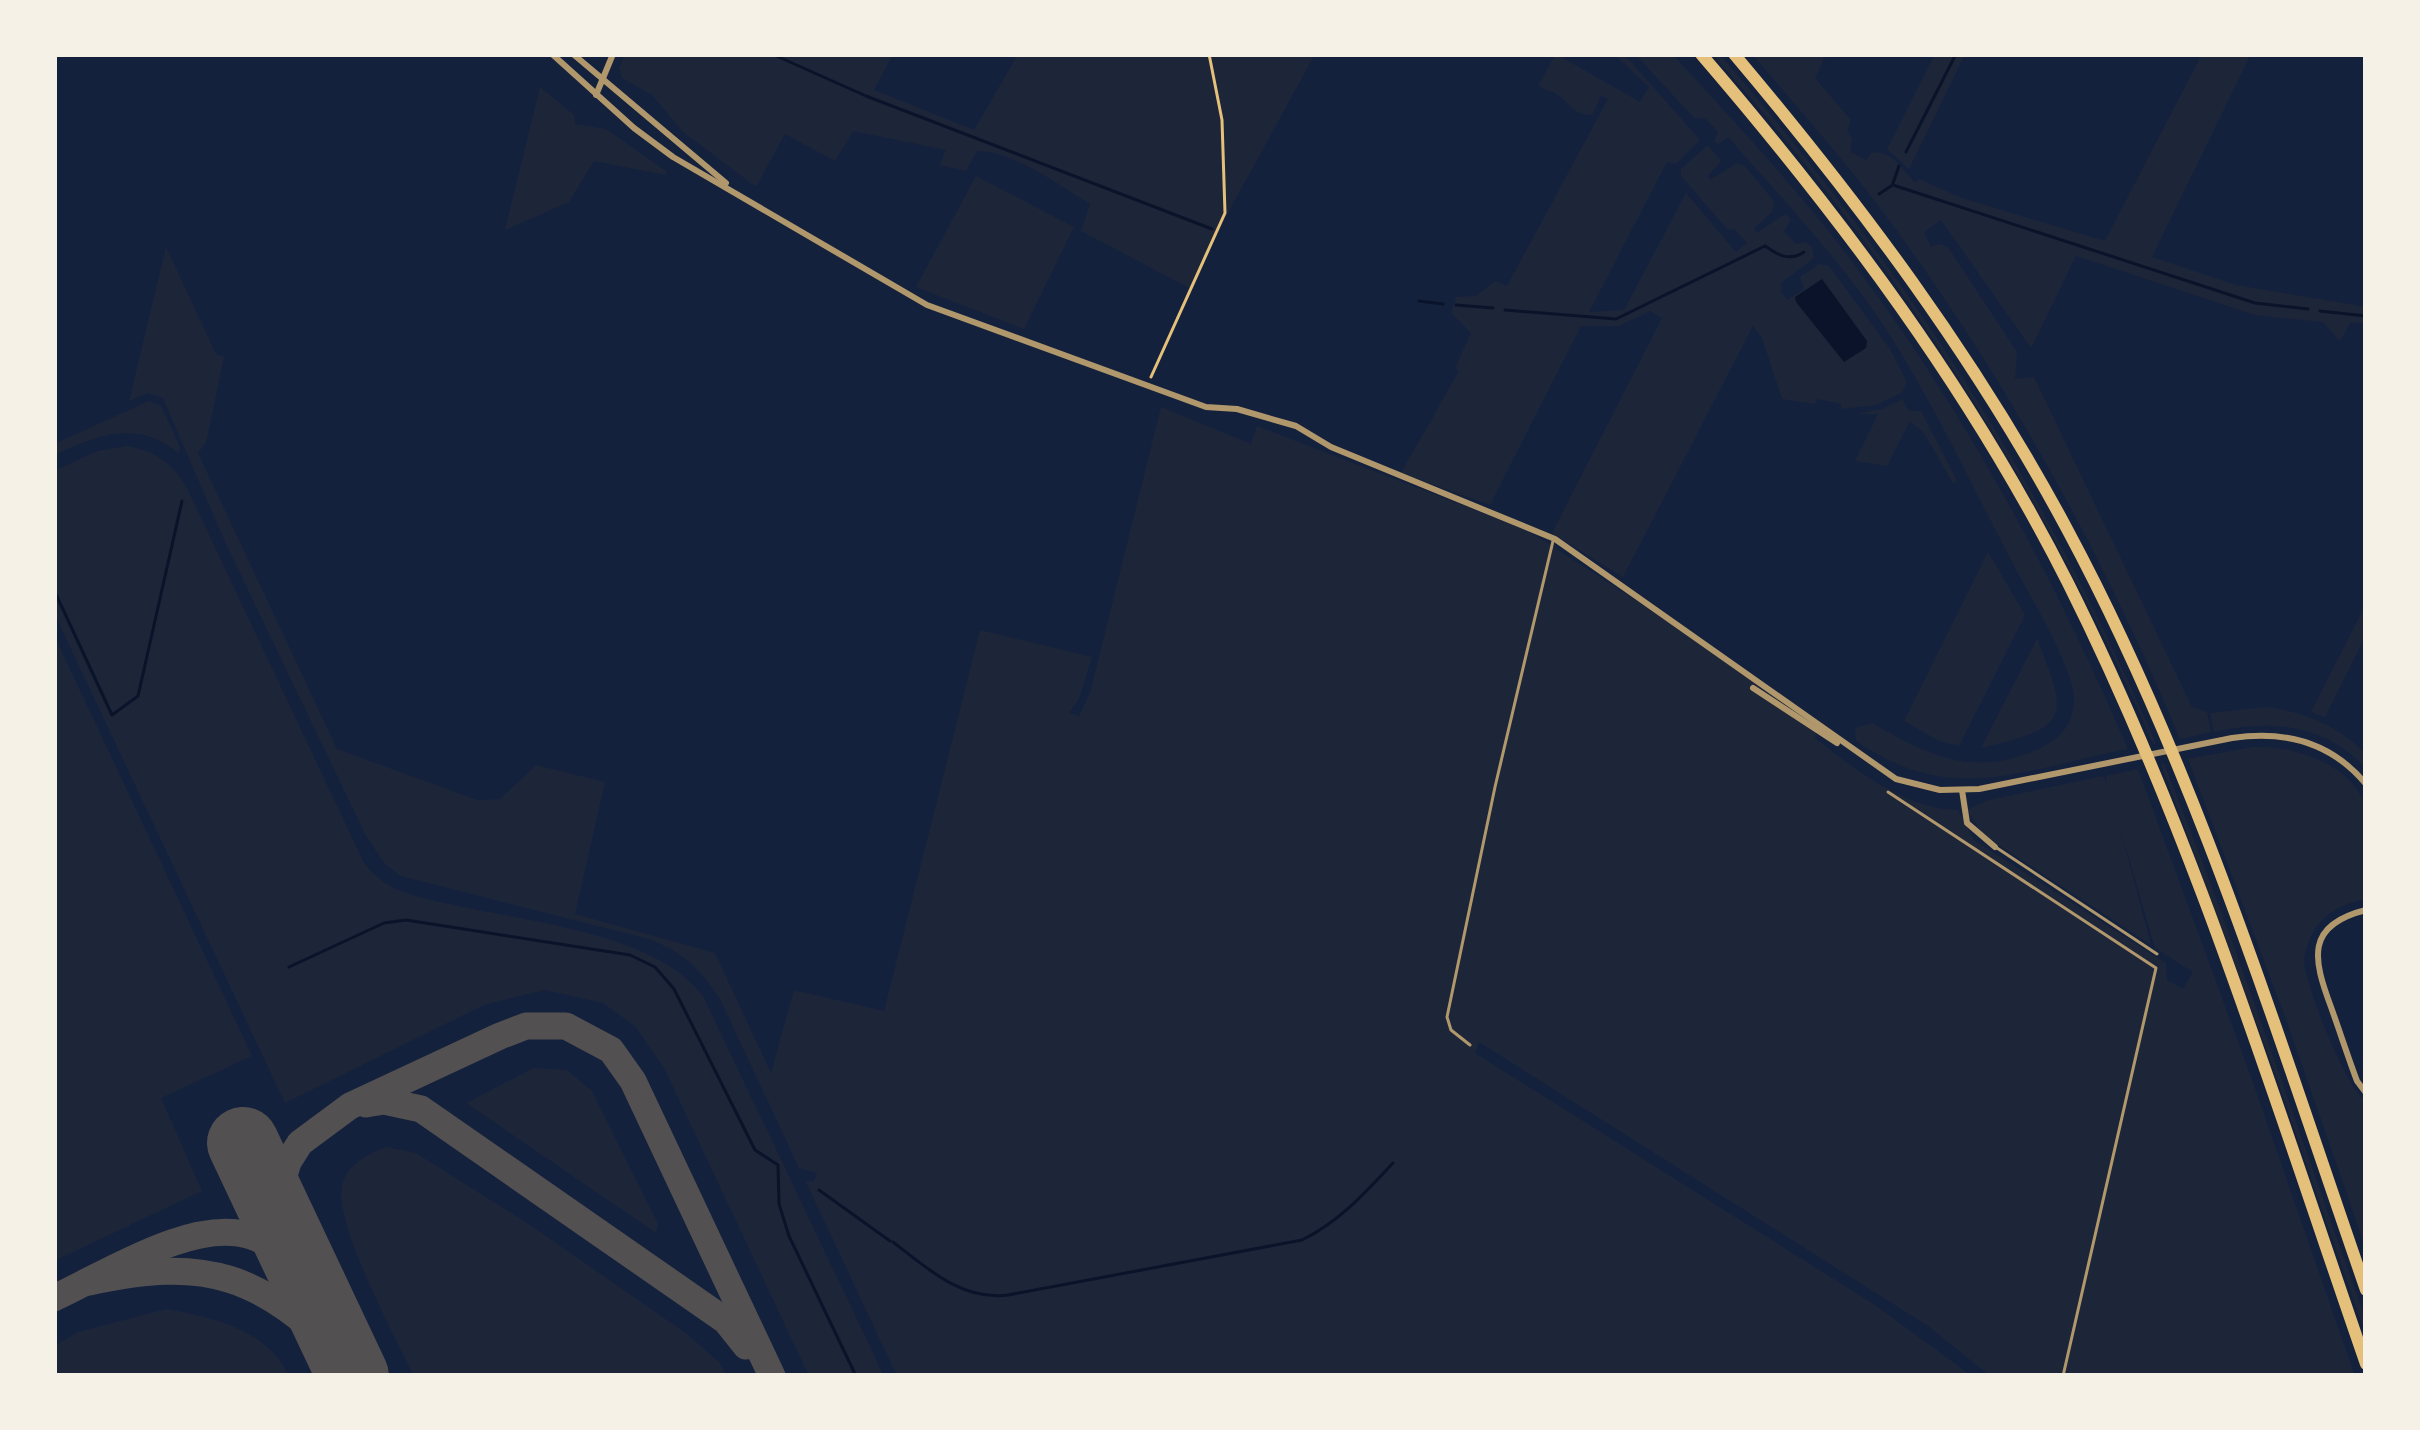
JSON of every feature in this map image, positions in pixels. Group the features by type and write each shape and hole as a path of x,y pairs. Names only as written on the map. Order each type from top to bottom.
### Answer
{"highway":[{"path":"1701,54 1805,176 1904,308 1995,451 2067,582 2128,712 2180,840 2366,1364"},
{"path":"1734,54 1894,253 1969,362 2068,531 2186,789 2366,1290"}],"street":[{"path":"552,54 673,157 898,290 944,312 1206,407 1296,426 1331,447 1555,539 1874,766"},
{"path":"573,54 733,190"},
{"path":"596,95 613,54"},
{"path":"1753,688 1896,779 1962,790 2256,735 2291,737 2337,757 2366,784"},
{"path":"1962,790 1967,823 1995,847"},
{"path":"2366,910 2333,923 2323,934 2316,956 2318,975 2357,1081 2366,1093"}],"lane":[{"path":"1470,1045 1451,1030 1448,1017 1505,742 1555,539"},
{"path":"1888,792 2157,970 2063,1376"},
{"path":"1995,847 2157,954"}],"path":[{"path":"1152,374 1225,213 1222,120 1209,54"}],"shaded area":[{"path":"625,54 893,54 874,90 974,130 1018,54 1315,54 1223,222 1220,220 1191,289 1081,231 1090,204 1036,170 991,152 977,151 966,171 939,165 946,150 853,131 835,161 785,134 756,187 683,132 652,95 622,78 619,68"},
{"path":"1556,54 1640,102 1649,87 1614,54 1624,54 1700,140 1676,164 1667,162 1589,312 1624,310 1686,193 1736,252 1747,243 1735,230 1727,229 1681,176 1681,169 1708,145 1721,161 1708,176 1710,180 1737,163 1745,166 1774,201 1772,212 1754,229 1757,233 1786,213 1791,220 1784,231 1796,244 1805,242 1812,247 1814,258 1781,283 1787,300 1804,289 1800,277 1819,264 1829,266 1890,349 1907,382 1901,393 1876,405 1841,409 1841,404 1817,399 1815,404 1782,399 1762,338 1753,326 1623,577 1552,533 1662,318 1650,311 1619,326 1581,326 1490,505 1401,473 1459,371 1455,368 1471,333 1451,313 1456,297 1476,296 1495,281 1507,286 1608,99 1601,96 1592,115 1585,114 1538,85"},
{"path":"1635,54 1672,54 1815,214 1895,321 2006,499 2128,749 2021,773 1957,778 1891,761 1856,741 1855,728 1872,723 1909,743 1963,761 2002,761 2034,751 2059,735 2070,720 2074,699 2068,672 1946,433 1881,321 1728,137 1718,144 1714,141 1718,132 1706,119 1694,118"},
{"path":"1712,54 1723,58 1853,220 1967,384 2066,556 2156,744 2064,558 1961,381 1843,213"},
{"path":"1752,54 1826,54 1815,78 1851,120 1847,131 1852,139 1850,152 1866,160 1871,153 1884,154 1915,183 1919,179 1962,198 2105,241 2202,54 2251,54 2152,257 2236,285 2366,307 2366,324 2351,322 2340,341 2323,322 2255,315 2076,256 2031,348 1941,220 1924,232 1931,247 1948,247 2017,352 2015,379 2034,377 2192,707 2207,712 2211,732 2180,739 2083,531 2008,398 1880,208"},
{"path":"1935,54 1965,54 1909,169 1887,149"},
{"path":"540,87 574,115 575,124 606,129 666,175 594,161 569,202 505,230"},
{"path":"976,176 1074,227 1024,329 916,287"},
{"path":"166,247 216,354 224,357 206,443 198,453 337,749 477,800 500,799 536,765 605,782 575,914 715,953 771,1073 794,990 884,1011 980,630 1092,657 1079,699 1069,713 1079,716 1090,693 1161,407 1251,444 1257,426 1522,528 1694,638 1817,727 1815,738 1864,775 1919,803 1958,810 1974,840 2166,963 2167,980 2183,989 2193,972 2155,948 2119,824 2151,945 1982,834 1967,810 1989,800 2103,776 2107,785 2106,776 2138,769 2355,1376 1990,1376 1928,1326 1479,1042 1475,1053 1875,1305 1972,1376 897,1376 806,1182 814,1181 817,1173 799,1168 721,1001 699,971 649,939 400,876 385,864 366,836 226,544 163,398 147,393 129,401"},
{"path":"1822,279 1867,341 1866,348 1844,362 1796,302 1795,297"},
{"path":"1902,399 1909,411 1921,411 1957,481 1953,483 1924,433 1910,421 1887,466 1855,461 1878,414 1856,414 1883,409"},
{"path":"149,401 161,406 179,454 164,443 133,433 102,436 54,455 54,444"},
{"path":"127,446 161,459 186,486 364,863 373,873 416,896 623,944 682,975 703,996 884,1376 809,1376 665,1070 635,1026 603,1003 545,990 484,1005 285,1103 54,613 54,471 98,451"},
{"path":"1988,552 2025,615 1959,746 1939,741 1904,721"},
{"path":"2366,604 2366,635 2325,717 2311,712"},
{"path":"54,635 252,1056 161,1098 202,1191 54,1261"},
{"path":"2037,639 2054,688 2054,716 2031,734 1981,748"},
{"path":"2267,707 2333,728 2366,754 2366,768 2332,742 2295,729 2255,726 2214,732 2210,713"},
{"path":"2253,747 2302,754 2334,767 2358,790 2365,805 2369,837 2366,899 2323,919 2310,938 2304,962 2338,1058 2366,1101 2366,1249 2188,759"},
{"path":"2161,764 2243,971 2366,1320 2366,1336 2273,1068"},
{"path":"534,1068 567,1070 592,1091 658,1224 656,1233 466,1103"},
{"path":"386,1147 416,1153 530,1225 687,1334 719,1362 727,1376 414,1376 355,1249 342,1199 350,1169"},
{"path":"166,1309 237,1328 268,1347 289,1376 54,1376 54,1346 78,1332"}],"waterway":[{"path":"772,54 866,96 1212,229"},
{"path":"1906,152 1956,54"},
{"path":"1893,183 1899,166"},
{"path":"1893,185 2255,303 2308,309"},
{"path":"1879,194 1891,186"},
{"path":"1505,310 1616,319 1765,246 1788,257 1804,252"},
{"path":"1419,301 1443,304"},
{"path":"1456,305 1493,308"},
{"path":"2320,311 2366,316"},
{"path":"54,590 112,715 138,696 182,501"},
{"path":"289,967 384,923 406,920 630,955 655,967 674,989 755,1150 778,1165 779,1204 789,1236 856,1376"},
{"path":"893,1242 961,1288 1008,1295 1302,1240 1340,1216 1393,1163"},
{"path":"819,1190 890,1241"}],"taxiway":[{"path":"280,1221 279,1193 288,1162 300,1143 350,1106 526,1026 566,1026 611,1050 633,1081 772,1376"},
{"path":"366,1104 384,1101 421,1109 726,1321 746,1346"},
{"path":"54,1298 151,1251 203,1234 228,1232 259,1239 306,1274"},
{"path":"89,1282 167,1271 229,1279 286,1308 345,1359"}],"runway":[{"path":"243,1143 353,1376"}]}
